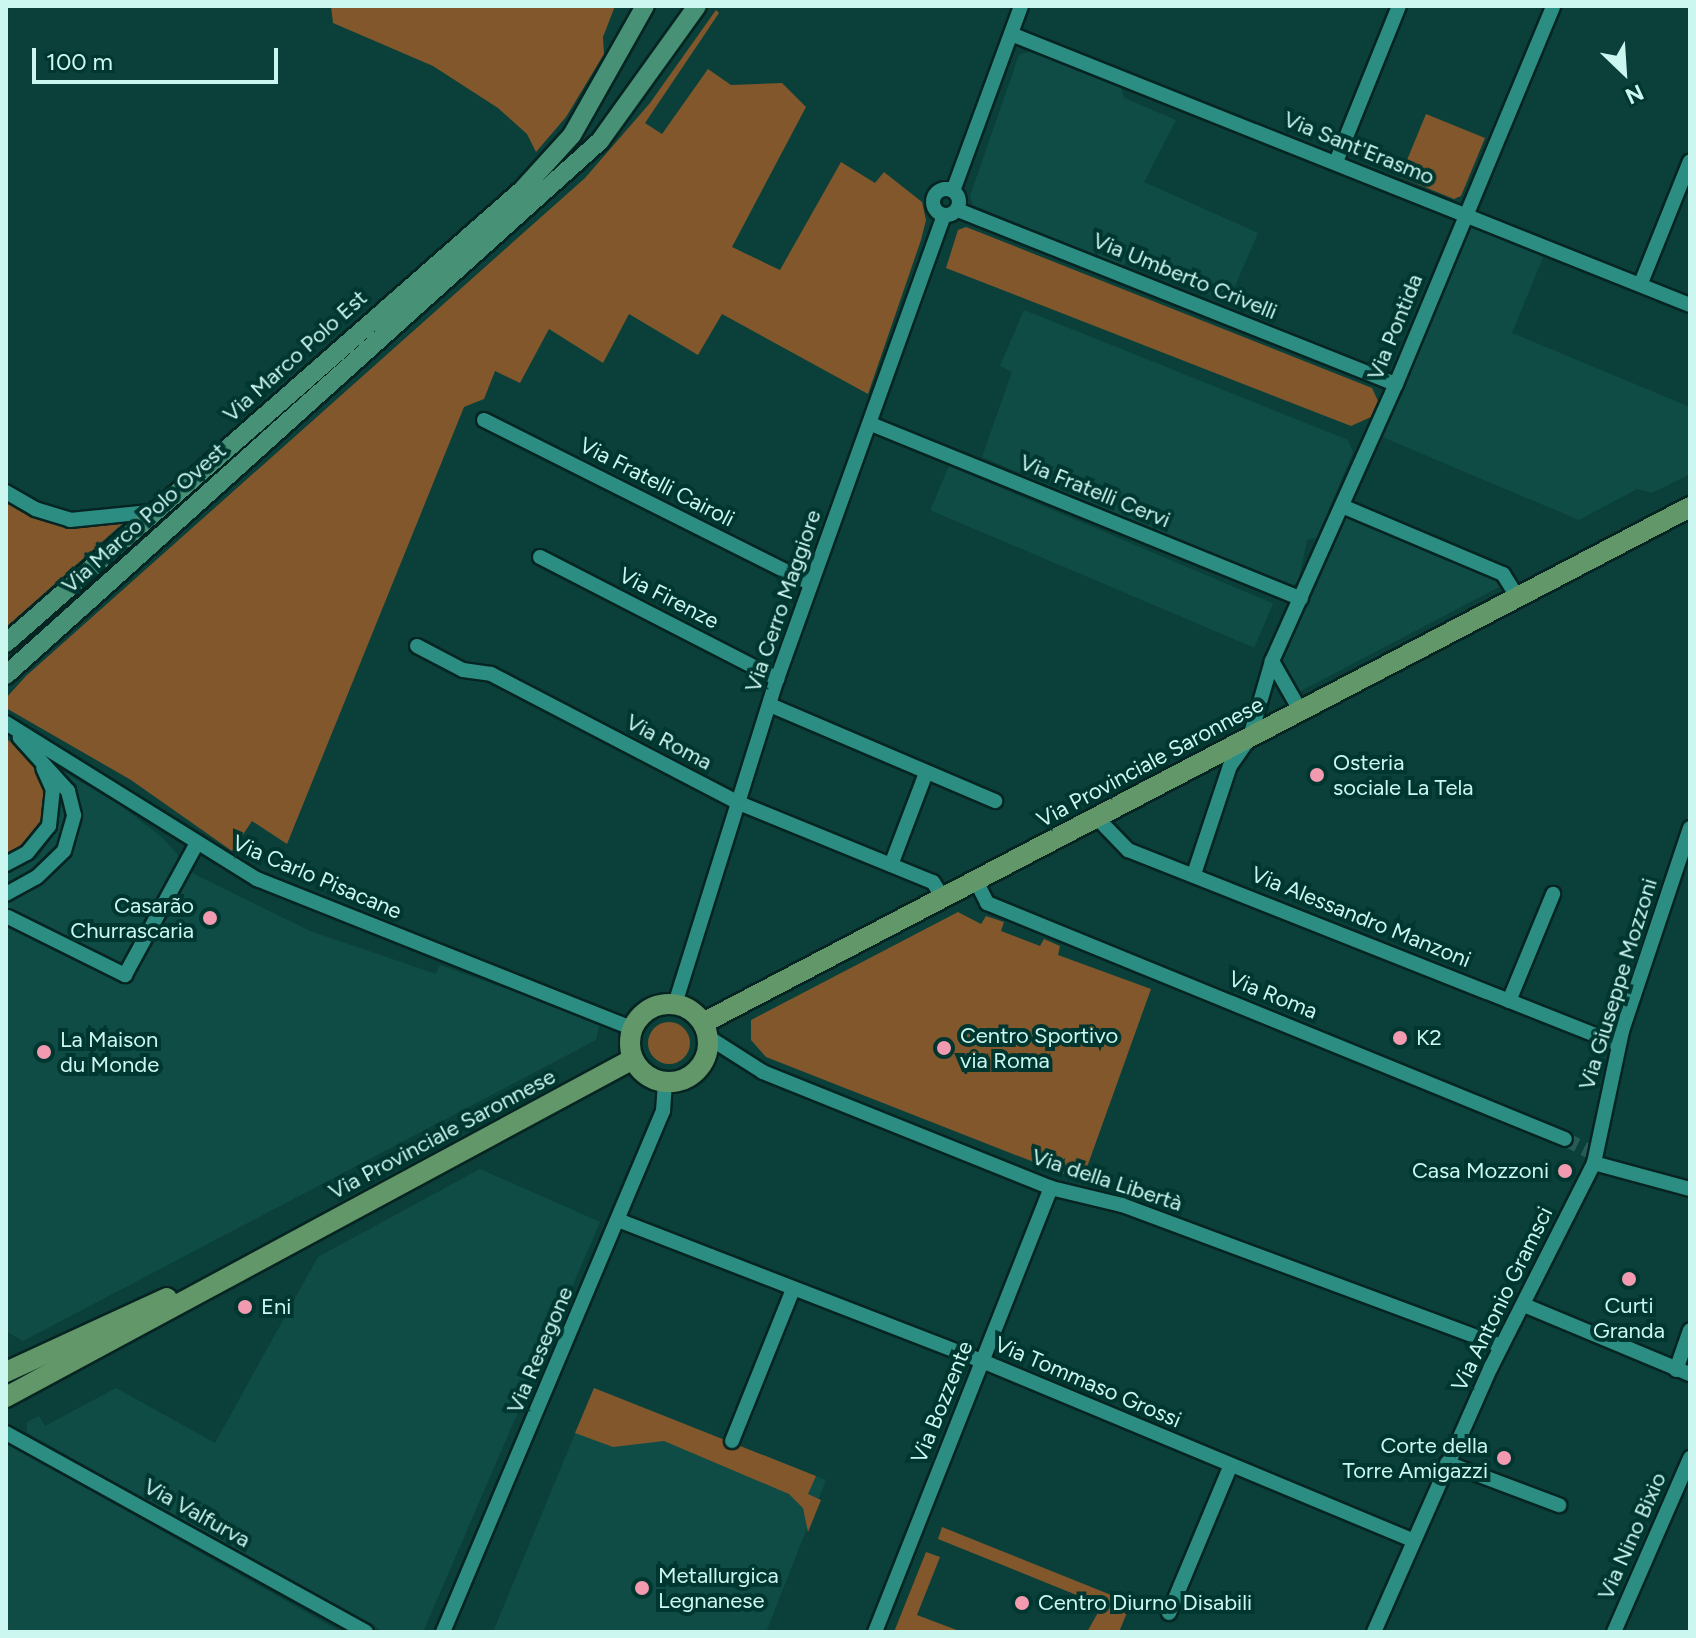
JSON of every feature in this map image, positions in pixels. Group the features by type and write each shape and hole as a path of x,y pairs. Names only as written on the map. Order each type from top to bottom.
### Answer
{"main road":[{"name":"Via Provinciale Saronnese","path":"1618,541 1690,496"},
{"name":"Via Provinciale Saronnese","path":"705,1030 943,898 1618,541 1690,507"},
{"path":"675,1004 691,1010 705,1030 706,1055 697,1070 665,1082 646,1075 633,1059 632,1028 649,1009 675,1004"},
{"name":"Via Provinciale Saronnese","path":"6,1397 633,1059"},
{"name":"Via Provinciale Saronnese","path":"11,1367 273,1252"}],"street":[{"name":"Via Marco Polo Est","path":"6,643 522,190 572,135 645,6"},
{"name":"Via Marco Polo Ovest","path":"6,677 600,141 697,6"},
{"path":"953,191 1021,6"},
{"path":"1336,162 1399,6"},
{"name":"Via Pontida","path":"1194,874 1230,766 1250,737 1272,661 1396,384 1553,6"},
{"name":"Via Sant'Erasmo","path":"1011,34 1690,305"},
{"path":"1641,283 1690,161"},
{"path":"941,190 953,191 960,201 951,213 934,208 933,200 941,190"},
{"name":"Via Umberto Crivelli","path":"951,213 1396,384"},
{"name":"Via Cerro Maggiore","path":"675,1004 810,583 951,213"},
{"name":"Via Fratelli Cairoli","path":"484,420 810,583"},
{"name":"Via Fratelli Cervi","path":"871,424 1301,599"},
{"path":"6,492 35,509 70,520 159,511"},
{"path":"1342,506 1503,574 1516,595"},
{"name":"Via Firenze","path":"540,557 777,679"},
{"name":"Via Roma","path":"417,646 463,670 491,674 739,803 933,882 943,898"},
{"path":"1272,661 1300,710"},
{"path":"770,705 995,801"},
{"path":"6,724 68,791 74,815 71,834 50,866 6,897 7,918 125,975 196,845"},
{"name":"Via Carlo Pisacane","path":"6,724 119,790 196,845 277,888 632,1028"},
{"path":"6,864 27,853 49,826 53,790 40,760"},
{"path":"891,865 926,773"},
{"name":"Via Alessandro Manzoni","path":"1097,818 1128,850 1618,1044"},
{"name":"Via Giuseppe Mozzoni","path":"1594,1159 1618,1044 1690,831"},
{"name":"Via Roma","path":"976,881 987,903 1565,1139"},
{"path":"1509,1001 1553,894"},
{"name":"Via della Libertà","path":"705,1030 763,1072 1051,1188 1122,1205 1501,1346"},
{"name":"Via Resegone","path":"443,1632 663,1111 665,1082"},
{"path":"1594,1159 1690,1189"},
{"name":"Via Antonio Gramsci","path":"1374,1632 1501,1346 1594,1159"},
{"name":"Via Bozzente","path":"875,1632 1051,1188"},
{"name":"Via Tommaso Grossi","path":"618,1220 982,1361 1230,1467 1413,1540"},
{"path":"732,1441 793,1289"},
{"path":"1524,1305 1683,1372 1690,1330"},
{"name":"Via Valfurva","path":"6,1433 366,1632"},
{"name":"Via Nino Bixio","path":"1614,1632 1690,1458"},
{"path":"1447,1463 1559,1505"},
{"path":"1169,1613 1230,1467"}],"shaded area":[{"path":"331,6 615,6 603,37 604,54 566,117 536,152 527,134 498,108 433,66 333,23"},
{"path":"716,10 719,13 645,123 662,134 708,69 731,85 782,83 806,107 732,247 780,270 841,162 875,183 884,172 922,202 926,220 921,240 868,394 722,314 698,355 629,314 603,363 549,329 520,383 495,371 484,399 464,407 287,844 252,821 232,851 131,780 6,708 6,698 26,676 585,178 650,103"},
{"path":"1030,51 1121,88 1124,98 1176,120 1144,182 1258,233 1228,302 1127,261 1121,267 973,205 970,196 1019,55"},
{"path":"1426,114 1485,138 1461,196 1454,199 1400,177"},
{"path":"1466,221 1545,252 1512,333 1690,407 1688,475 1652,493 1637,489 1579,520 1380,436"},
{"path":"966,227 1372,388 1378,401 1371,417 1351,426 946,268 958,230"},
{"path":"1024,310 1348,440 1353,452 1317,538 1307,540 1298,583 1289,586 982,457 1012,372 1000,366"},
{"path":"949,466 1273,604 1254,648 930,510"},
{"path":"6,502 33,518 61,526 122,524 6,627"},
{"path":"1345,513 1505,584 1297,693 1274,656"},
{"path":"6,738 37,766 45,795 43,822 32,837 6,856"},
{"path":"56,767 120,805 164,839 194,874 310,931 436,974 440,965 600,1022 596,1040 23,1341 6,1331 6,872 38,858 59,823 62,799"},
{"name":"Centro Sportivo via Roma","path":"958,912 981,924 986,916 1004,922 1001,931 1040,946 1044,939 1060,946 1058,955 1151,989 1082,1181 766,1057 751,1040 751,1020"},
{"path":"669,1022 684,1028 690,1043 684,1058 669,1064 654,1058 648,1043 654,1028"},
{"path":"480,1169 600,1222 423,1632 384,1632 27,1433 27,1422 39,1416 45,1426 116,1388 215,1443 318,1257"},
{"path":"594,1388 826,1480 766,1632 493,1632"},
{"path":"594,1388 816,1476 808,1494 821,1500 808,1532 803,1508 789,1494 664,1441 613,1447 575,1433"},
{"path":"6,1443 341,1632 6,1632"},
{"path":"942,1527 1131,1603 1119,1632 1087,1632 1100,1609 1090,1595 1079,1596 938,1539"},
{"path":"926,1552 940,1557 917,1615 962,1632 894,1632"}],"tunnel":[{"path":"1565,1139 1595,1154"}],"place":[{"name":"Osteria sociale La Tela","path":"1317,775"},
{"name":"Casarão Churrascaria","path":"210,918"},
{"name":"K2","path":"1400,1038"},
{"name":"Centro Sportivo via Roma","path":"944,1048"},
{"name":"La Maison du Monde","path":"44,1052"},
{"name":"Casa Mozzoni","path":"1565,1171"},
{"name":"Curti Granda","path":"1629,1279"},
{"name":"Eni","path":"245,1307"},
{"name":"Corte della Torre Amigazzi","path":"1504,1458"},
{"name":"Metallurgica Legnanese","path":"642,1588"},
{"name":"Centro Diurno Disabili","path":"1022,1603"}]}
